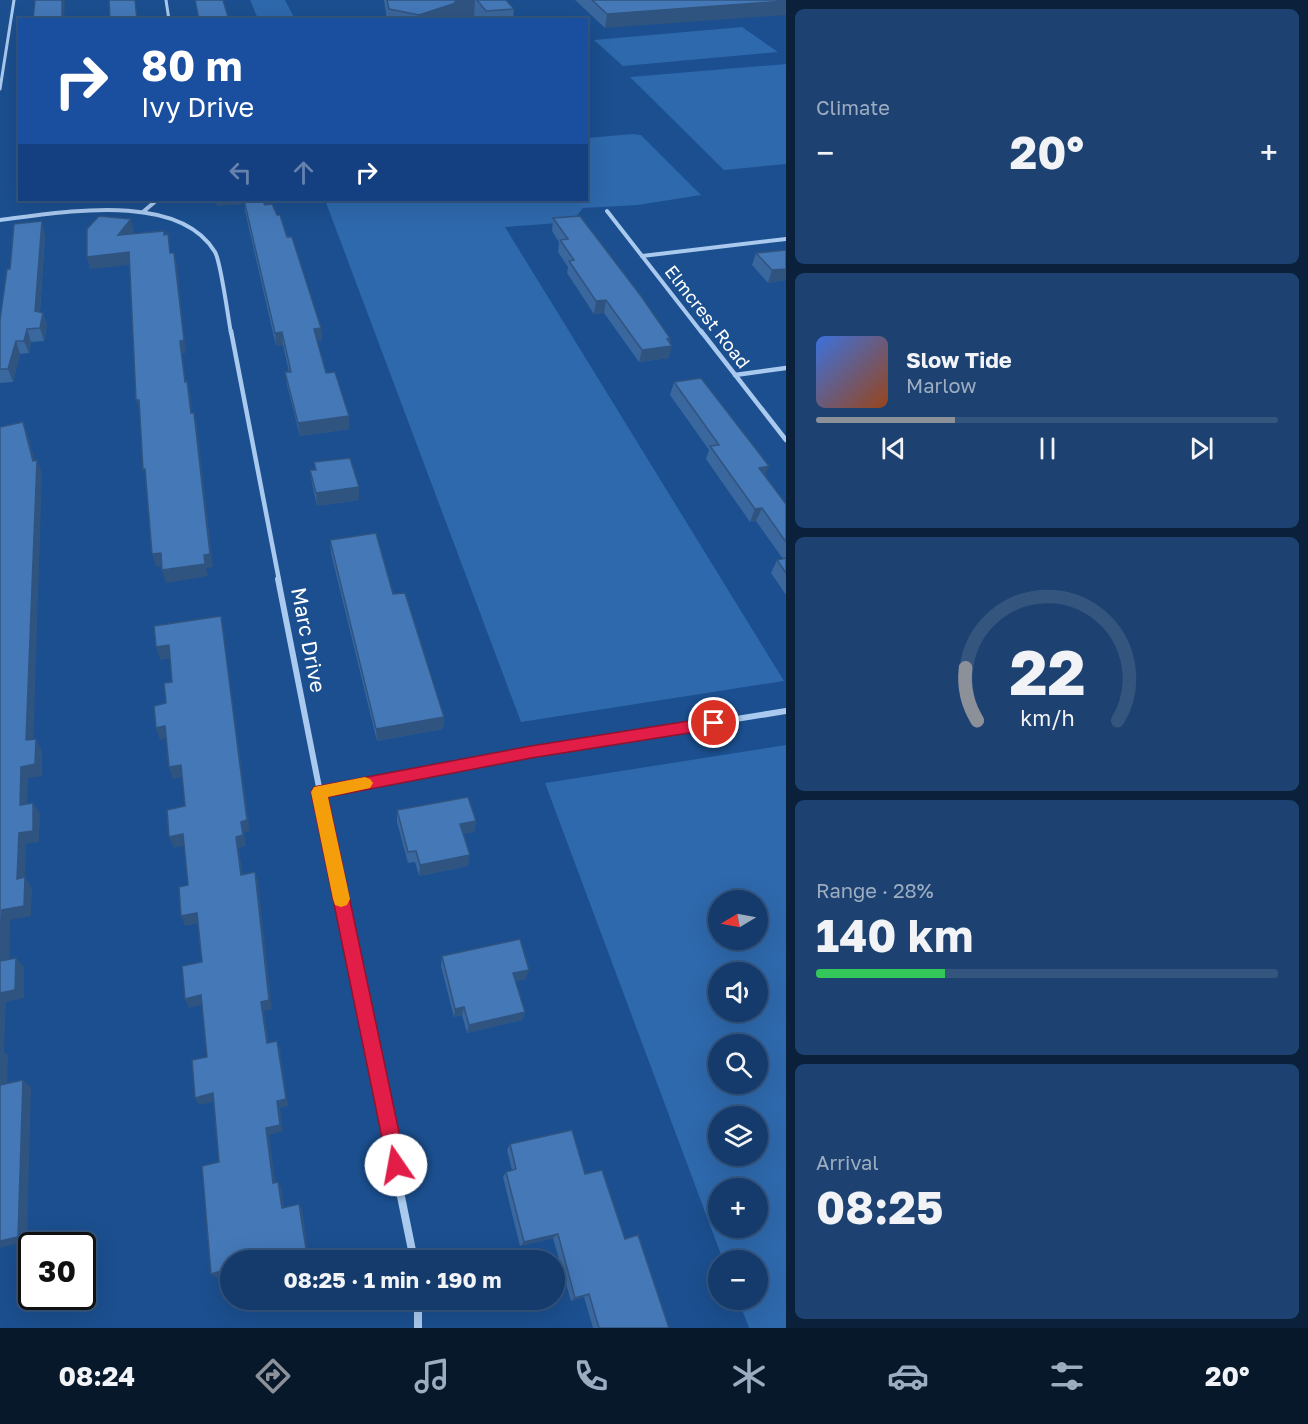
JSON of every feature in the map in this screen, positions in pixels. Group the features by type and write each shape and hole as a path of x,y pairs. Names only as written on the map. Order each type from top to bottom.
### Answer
{"street":[{"path":"0,88 14,0"},
{"path":"166,0 169,18"},
{"path":"144,211 156,201"},
{"name":"Marc Drive","path":"0,220 93,211 144,211 176,220 192,228 206,239 216,252 319,792 412,1250"},
{"name":"Elmcrest Road","path":"607,211 786,440"},
{"path":"642,256 786,239"},
{"path":"735,375 786,368"},
{"path":"319,792 531,752 786,711"},
{"path":"418,1310 418,1328"}],"shaded area":[{"path":"250,0 285,0 294,18 258,18"},
{"path":"742,27 778,52 623,66 594,40"},
{"path":"786,64 786,164 724,170 630,77"},
{"path":"641,135 701,195 638,205 583,208 572,222 505,227 784,681 521,722 325,201 588,201 588,138"},
{"path":"786,745 786,1328 749,1328 742,1310 768,1310 768,1250 719,1250 715,1238 768,1238 768,1178 708,1178 708,1220 545,783"}],"building":[{"path":"35,0 62,0 62,18 33,18"},
{"path":"109,0 135,0 137,18 110,18"},
{"path":"195,0 223,0 228,18 199,18"},
{"path":"387,0 457,0 453,4 419,15 389,9"},
{"path":"477,0 506,0 514,9 486,11"},
{"path":"592,0 786,0 786,1 607,14"},
{"path":"244,201 263,201 265,205 272,204 277,215 280,215 287,237 292,237 321,328 314,329 326,373 335,372 349,416 298,423 285,372 291,372 282,332 275,333"},
{"path":"99,216 131,219 118,235 164,231 164,235 168,234 170,253 174,253 184,340 180,341 191,413 194,413 210,554 204,555 205,564 162,570 161,553 152,554 145,469 143,470 139,400 136,400 129,252 87,257 87,229"},
{"path":"580,216 641,296 670,338 667,339 672,346 642,350 606,300 596,301 569,261 574,260 560,240 568,239 553,218"},
{"path":"42,221 35,311 43,313 40,328 27,329 24,341 16,341 8,369 0,369 0,320 7,269 10,269 14,224"},
{"path":"786,250 786,269 772,270 756,253"},
{"path":"701,378 769,466 759,468 786,504 786,542 762,508 755,509 710,446 719,445 674,382"},
{"path":"23,422 33,461 37,460 26,740 36,739 35,764 21,767 20,805 33,803 33,831 19,833 17,879 25,877 24,906 2,910 0,961 0,427"},
{"path":"350,458 359,487 316,493 310,470 316,470 314,462"},
{"path":"376,533 393,594 405,593 444,717 376,729 330,540"},
{"path":"786,558 786,573 777,560"},
{"path":"221,616 247,820 241,822 243,835 236,837 241,875 255,872 269,1000 261,1002 267,1043 277,1041 286,1099 277,1101 280,1125 266,1128 273,1183 278,1182 282,1208 299,1204 306,1249 220,1250 220,1271 211,1274 202,1166 219,1162 213,1093 195,1098 192,1060 207,1057 201,995 185,999 182,966 202,962 197,913 181,916 179,887 188,885 183,834 169,837 167,810 185,806 181,765 169,767 165,726 156,728 154,706 166,703 164,683 172,682 169,645 156,647 154,626"},
{"path":"468,797 476,821 460,824 470,855 420,865 416,851 408,852 397,810"},
{"path":"520,939 529,970 513,973 525,1012 469,1025 464,1007 455,1009 442,956"},
{"path":"16,958 15,990 0,993 0,961"},
{"path":"23,1080 18,1237 0,1241 0,1085"},
{"path":"572,1130 585,1174 602,1170 625,1239 638,1235 669,1328 599,1328 589,1294 575,1298 565,1260 565,1250 562,1250 558,1234 524,1242 506,1172 516,1169 510,1144"}],"slow traffic":[{"path":"341,899 319,792 365,783"}],"route":[{"path":"396,1165 319,792 531,752 714,723"}]}
